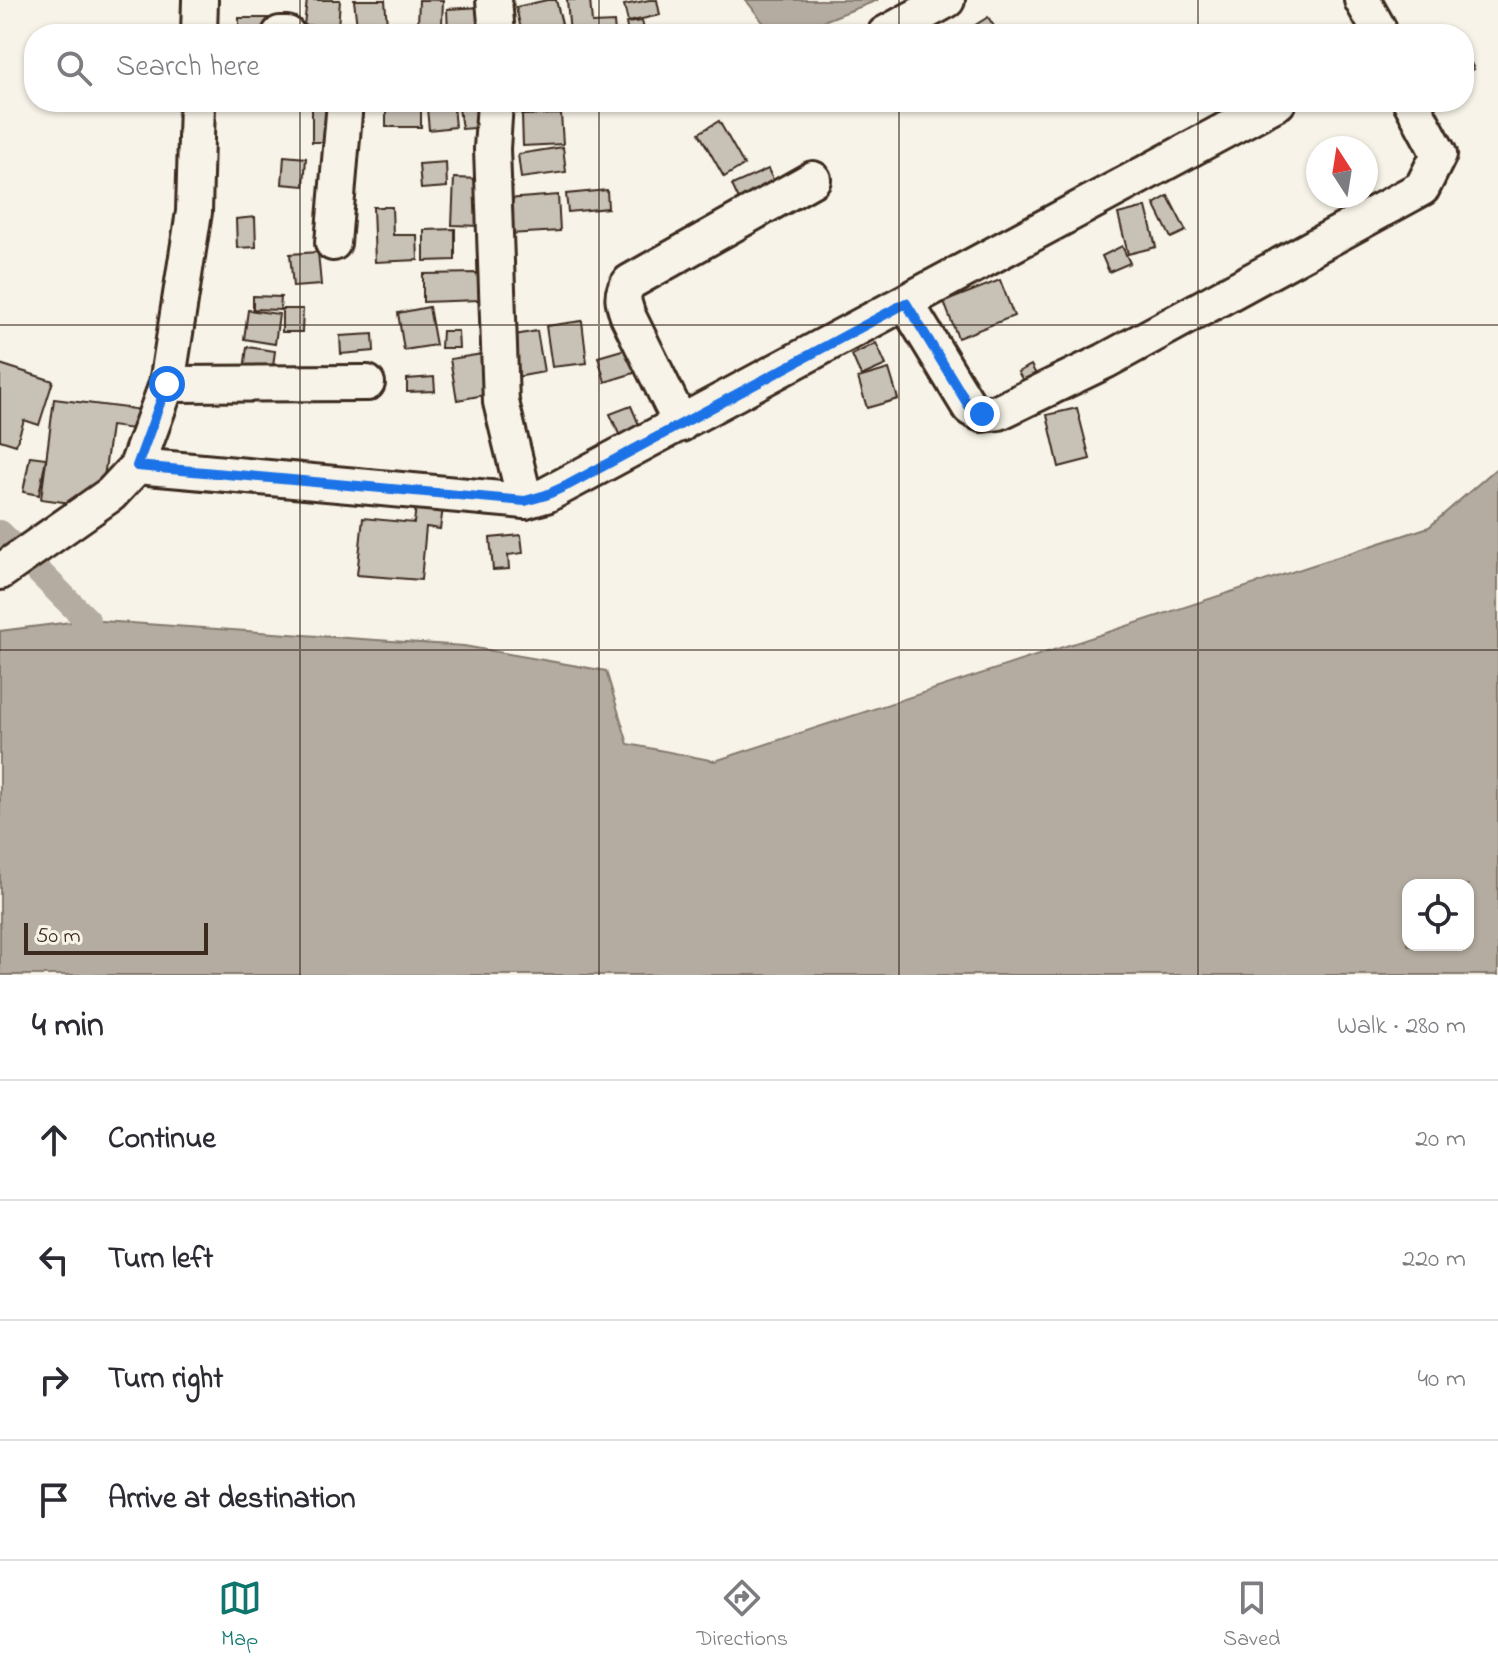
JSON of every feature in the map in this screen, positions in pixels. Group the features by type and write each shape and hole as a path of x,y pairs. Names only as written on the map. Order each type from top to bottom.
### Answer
{"street":[{"path":"199,24 200,0"},
{"path":"494,0 496,24"},
{"path":"903,24 947,0"},
{"path":"1362,0 1376,24"},
{"path":"1,571 111,494 137,466 167,384 194,212 197,112"},
{"path":"333,243 344,112"},
{"path":"494,112 492,149 501,402 525,501"},
{"path":"137,466 525,501 546,495 1259,112"},
{"path":"906,303 970,408 982,414 999,412 1130,348 1422,188 1439,154 1416,112"},
{"path":"681,424 628,316 622,302 623,290 630,282 813,179"},
{"path":"167,384 367,383"}],"shaded area":[{"path":"746,0 878,0 816,24 764,24"},
{"path":"1498,467 1498,975 0,975 0,631 87,620 464,646 606,671 628,744 715,761 1429,527"}],"building":[{"path":"307,0 340,0 338,24 304,24"},
{"path":"354,0 385,0 387,24 357,24"},
{"path":"419,0 443,0 442,24 418,24"},
{"path":"556,0 562,24 520,24 516,7"},
{"path":"567,0 590,0 592,23 614,24 569,24"},
{"path":"657,0 660,15 628,22 624,5"},
{"path":"482,7 483,24 448,24 447,9"},
{"path":"988,17 993,24 977,24"},
{"path":"239,18 274,18 274,24 239,24"},
{"path":"312,112 339,112 339,142 312,142"},
{"path":"386,112 421,112 421,127 386,127"},
{"path":"427,112 454,112 455,127 429,130"},
{"path":"460,112 486,112 487,127 462,129"},
{"path":"561,114 563,144 523,146 522,115"},
{"path":"719,121 744,165 724,177 699,133"},
{"path":"563,147 566,172 521,178 518,154"},
{"path":"284,156 306,158 304,186 282,184"},
{"path":"446,162 447,187 421,189 419,164"},
{"path":"768,169 783,201 747,217 732,185"},
{"path":"454,178 482,179 480,226 452,225"},
{"path":"607,190 608,208 568,212 566,194"},
{"path":"558,195 560,231 509,234 507,199"},
{"path":"1168,196 1186,231 1171,238 1154,204"},
{"path":"373,207 392,207 393,235 417,235 418,260 375,262"},
{"path":"1146,207 1156,247 1128,254 1118,214"},
{"path":"255,217 256,247 237,248 236,219"},
{"path":"455,229 455,260 424,261 424,230"},
{"path":"1122,246 1130,263 1109,272 1102,256"},
{"path":"318,252 321,285 293,287 290,254"},
{"path":"478,273 479,300 423,302 423,274"},
{"path":"1000,280 1014,316 958,338 944,302"},
{"path":"253,296 281,297 280,310 253,309"},
{"path":"429,307 436,345 404,350 398,313"},
{"path":"282,309 303,309 302,332 282,332"},
{"path":"248,310 279,314 275,344 244,339"},
{"path":"582,321 587,363 552,367 546,326"},
{"path":"442,331 458,331 459,348 441,348"},
{"path":"537,331 544,372 511,378 504,337"},
{"path":"373,334 374,351 341,354 340,336"},
{"path":"876,343 886,365 861,376 852,355"},
{"path":"247,347 275,351 271,382 243,378"},
{"path":"629,348 637,372 605,382 598,357"},
{"path":"483,354 490,394 457,400 450,359"},
{"path":"0,364 53,381 39,425 24,420 16,445 0,440"},
{"path":"1031,365 1041,384 1029,391 1018,372"},
{"path":"889,369 898,399 867,408 858,378"},
{"path":"434,377 435,391 407,392 407,379"},
{"path":"54,399 159,412 156,432 111,426 100,507 41,499"},
{"path":"631,406 646,441 626,450 610,414"},
{"path":"1077,408 1090,459 1059,467 1047,415"},
{"path":"30,456 46,458 39,495 23,492"},
{"path":"416,506 443,508 440,529 426,527 421,580 357,575 363,518 414,523"},
{"path":"521,535 523,553 508,555 509,569 493,570 490,538"}],"waterway":[{"path":"0,533 87,620"}],"route":[{"path":"167,384 137,466 525,501 568,485 906,303 970,408 982,414"}]}
